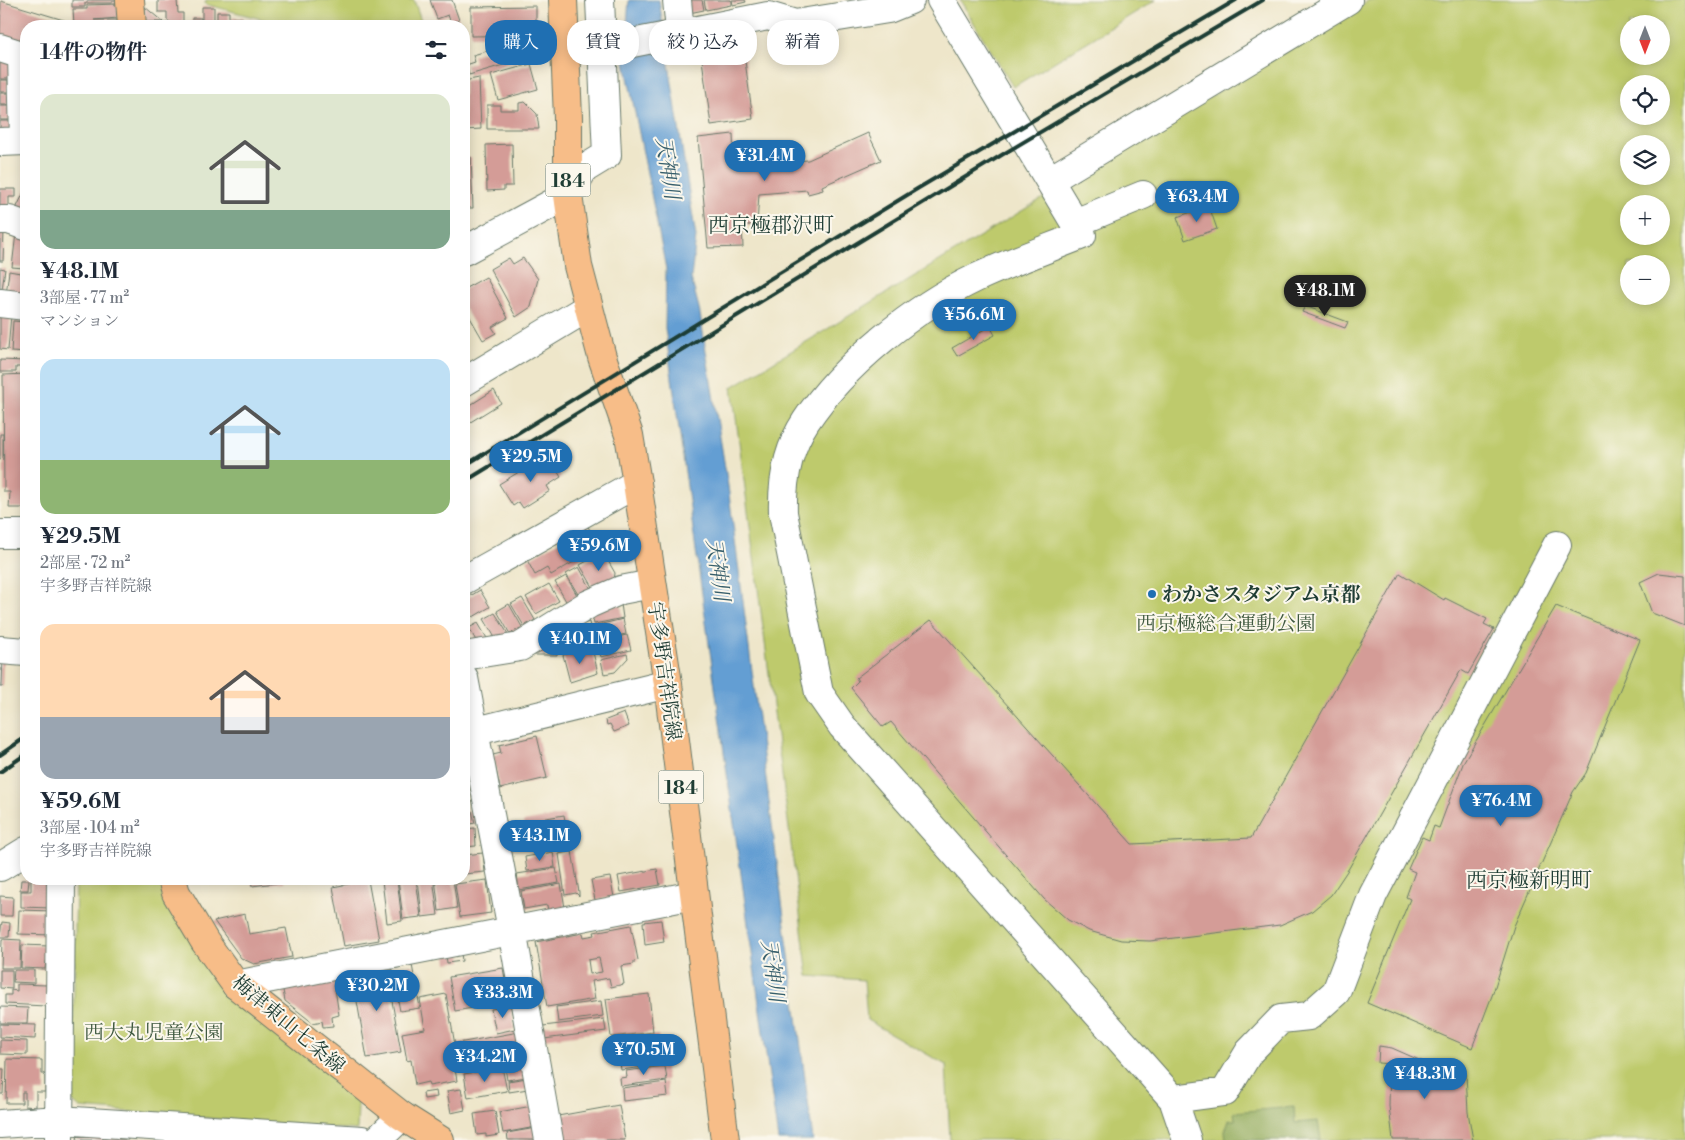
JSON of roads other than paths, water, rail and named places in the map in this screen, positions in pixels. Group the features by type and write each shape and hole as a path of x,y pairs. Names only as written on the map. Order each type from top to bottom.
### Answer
{"main road":[{"path":"130,0 132,20"},
{"name":"宇多野吉祥院線","path":"563,0 568,118 568,195 578,266 587,308 627,428 638,483 668,684 725,1140"},
{"name":"梅津東山七条線","path":"174,885 176,893 205,942 236,985 402,1116 440,1140"}],"street":[{"path":"600,0 604,20"},
{"path":"677,0 678,20"},
{"path":"747,20 768,16 796,24 888,8 910,0"},
{"path":"941,0 1082,235 975,278 908,319 848,370 805,422 790,456 782,491 783,513 819,694 849,733 1173,1099 1188,1140"},
{"path":"1050,180 1348,0"},
{"path":"0,48 20,54"},
{"path":"470,248 568,195 584,169 607,155 610,65"},
{"path":"17,142 20,90"},
{"path":"1075,223 1143,194"},
{"path":"0,220 20,225"},
{"path":"0,303 20,305"},
{"path":"470,378 587,308"},
{"path":"470,577 638,483"},
{"path":"0,534 20,534"},
{"path":"1173,1099 1225,1092 1250,1052 1281,1019 1309,1016 1336,992 1372,895 1557,545"},
{"path":"470,655 520,648 589,604 621,590 652,584"},
{"path":"0,650 20,652"},
{"path":"470,733 668,684"},
{"path":"470,738 512,930 549,1140"},
{"path":"0,867 20,855"},
{"path":"59,1130 61,885"},
{"path":"236,985 694,895"},
{"path":"377,1140 402,1116"},
{"path":"0,1124 59,1130 362,1140"}],"water":[{"name":"天神川","path":"629,0 659,0 662,20 649,20 649,65 669,65 696,237 691,278 699,308 728,486 813,1140 778,1140 665,328 666,269 626,65 639,65 639,20 627,20"}],"railway":[{"path":"470,462 917,189 1236,0"},
{"path":"470,478 1005,153 1263,0"},
{"path":"0,755 20,741"},
{"path":"0,772 20,758"}],"place":[{"name":"わかさスタジアム京都","path":"1152,594"}],"district":[{"name":"西京極郡沢町","path":"771,225"},
{"name":"西京極新明町","path":"1529,880"}],"park label":[{"name":"西京極総合運動公園","path":"1226,623"},
{"name":"西大丸児童公園","path":"154,1032"}]}
